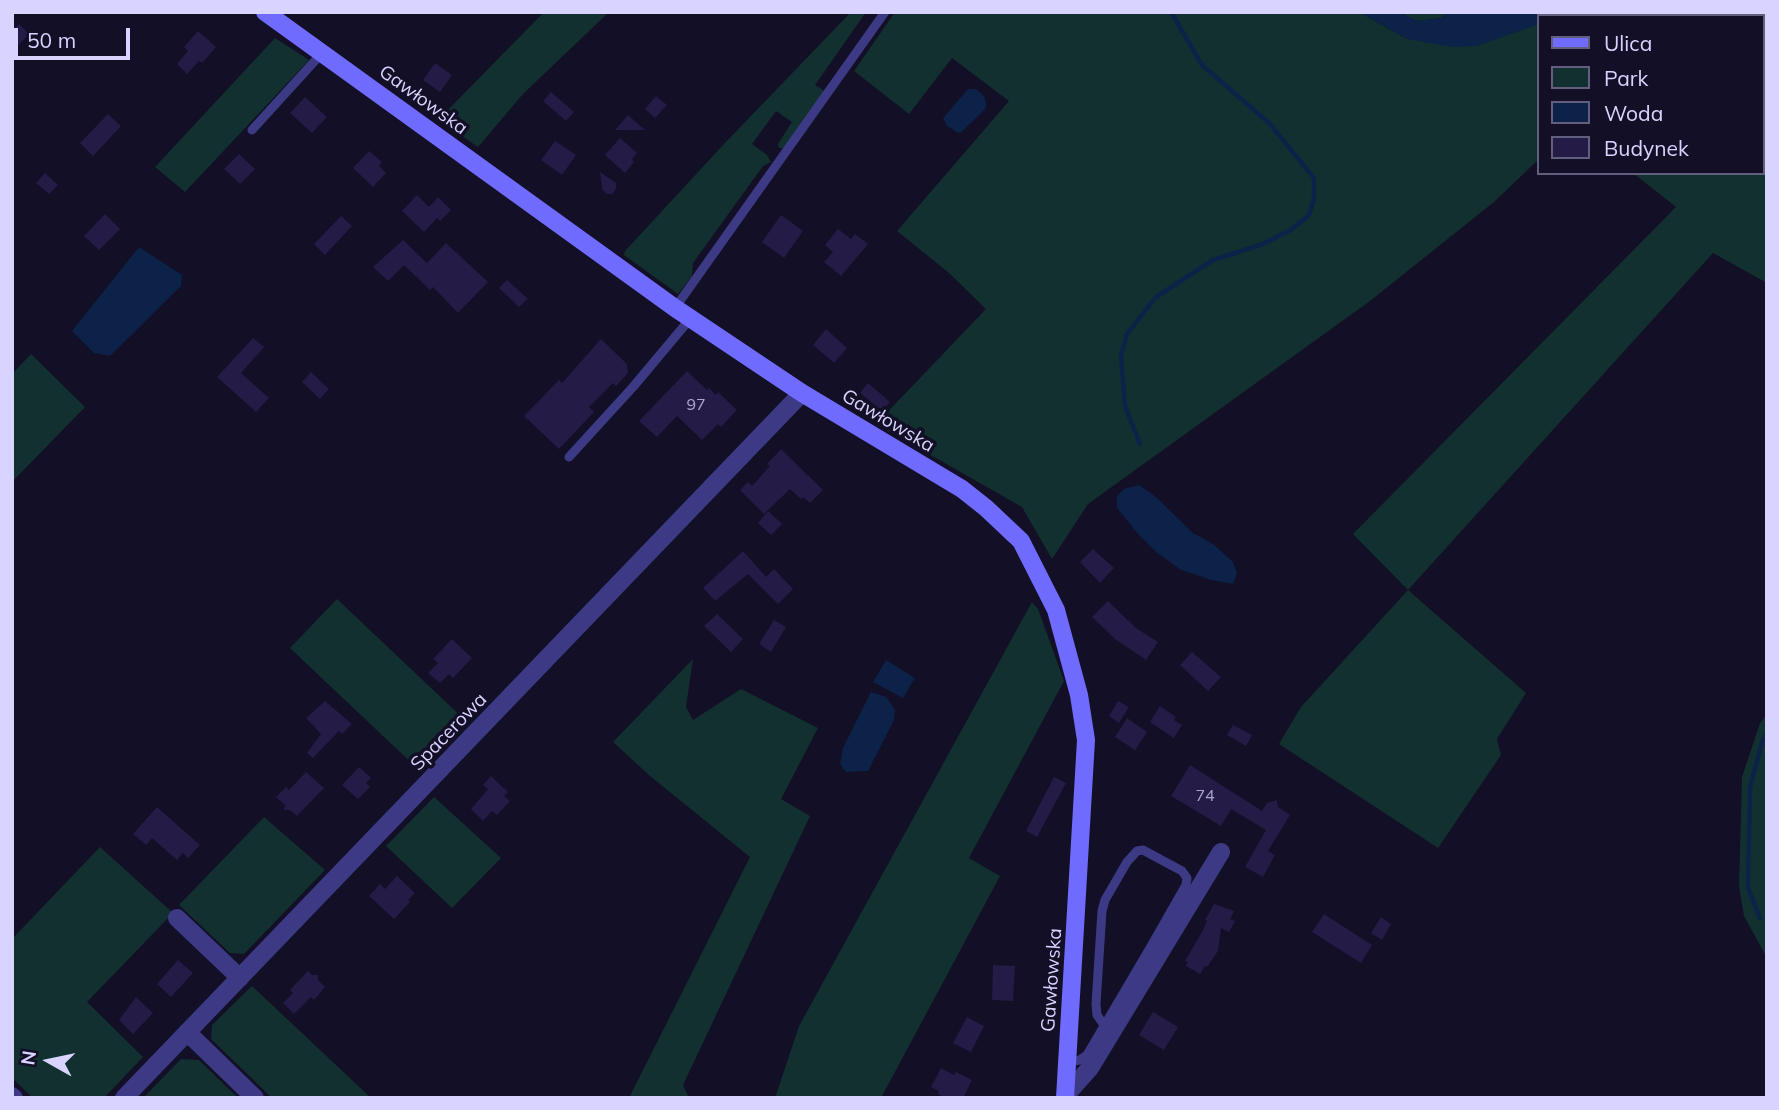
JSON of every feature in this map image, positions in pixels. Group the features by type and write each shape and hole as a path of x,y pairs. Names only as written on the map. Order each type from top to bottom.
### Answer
{"street":[{"name":"Gawłowska","path":"265,12 675,308 802,393 962,489 1021,541 1056,610 1079,695 1086,740 1065,1097"},
{"name":"Spacerowa","path":"124,1098 802,393"},
{"path":"1065,1097 1090,1068 1222,852"},
{"path":"177,918 240,978"},
{"path":"187,1032 255,1098"}],"lane":[{"path":"675,308 885,12"},
{"path":"251,130 322,53"},
{"path":"569,457 633,387 690,318"},
{"path":"1068,1062 1080,1060 1087,1055 1186,885 1187,878 1182,872 1143,850 1137,851 1127,862 1105,900 1102,911 1096,1004 1097,1015 1104,1025"}],"green space":[{"path":"544,12 609,12 523,94 478,147 438,120"},
{"path":"851,12 866,12 815,85 825,91 784,148 779,148 778,144 792,122 776,111 752,144 767,155 771,162 763,166 693,263 692,276 678,294 624,255 724,144"},
{"path":"895,12 1359,12 1407,39 1538,24 1538,160 1494,202 1370,301 1088,504 1052,559 1022,507 876,424 986,309 949,273 897,231 1009,101 952,58 909,114 854,71"},
{"path":"1399,12 1449,12 1441,18 1417,21"},
{"path":"275,38 309,60 185,192 155,167"},
{"path":"1765,164 1767,283 1713,253 1408,590 1353,534 1676,207 1636,175 1765,175"},
{"path":"31,354 85,407 12,482 12,374"},
{"path":"1408,590 1526,693 1497,739 1501,755 1438,848 1279,744 1301,707"},
{"path":"337,599 466,721 420,771 290,648"},
{"path":"1032,602 1038,609 1064,681 969,858 1000,876 881,1098 775,1098 799,1026"},
{"path":"693,659 686,707 693,720 741,689 818,728 781,799 810,816 683,1085 689,1098 629,1098 750,857 650,776 613,742"},
{"path":"1767,714 1767,958 1744,916 1739,886 1742,777 1760,723"},
{"path":"434,797 501,858 452,908 386,846"},
{"path":"264,817 325,870 244,954 230,953 179,905"},
{"path":"100,847 173,913 87,1002 143,1057 104,1098 33,1098 12,1078 12,939"},
{"path":"252,986 371,1098 272,1098 211,1039 212,1025"},
{"path":"181,1059 199,1060 238,1098 143,1098"}],"water":[{"path":"1359,12 1399,12 1417,21 1441,18 1449,12 1671,14 1538,14 1538,24 1477,46 1452,47 1407,39"},
{"path":"1765,80 1767,80 1767,167 1765,164"},
{"path":"968,89 976,89 984,96 985,109 958,133 947,126 943,118"},
{"path":"139,247 182,275 181,286 110,356 94,353 72,331"},
{"path":"1139,485 1156,497 1193,533 1213,544 1233,562 1237,573 1233,584 1181,570 1156,552 1138,534 1117,508 1117,496 1124,489"},
{"path":"886,660 915,678 903,698 873,682"},
{"path":"871,692 886,697 895,710 894,720 868,771 846,772 840,764 843,748"}],"building":[{"path":"19,24 29,34 12,52 12,31"},
{"path":"198,31 216,47 202,63 199,61 187,74 177,64 188,51 184,47"},
{"path":"435,63 452,75 440,92 423,80"},
{"path":"551,92 574,112 566,121 543,101"},
{"path":"656,96 667,105 655,118 645,109"},
{"path":"305,97 327,117 312,133 290,113"},
{"path":"108,114 121,126 93,156 80,143"},
{"path":"628,115 645,130 615,130"},
{"path":"620,138 637,153 625,173 605,155"},
{"path":"555,141 576,155 562,175 541,160"},
{"path":"369,151 382,162 379,166 386,173 373,187 353,168"},
{"path":"239,154 255,169 240,184 224,169"},
{"path":"600,172 616,183 612,194 607,194 602,189"},
{"path":"45,173 58,185 49,194 36,183"},
{"path":"417,195 429,207 438,197 451,210 440,221 437,218 424,232 402,211"},
{"path":"105,214 120,229 99,250 84,236"},
{"path":"781,215 803,231 784,258 762,242"},
{"path":"341,216 352,226 325,255 314,244"},
{"path":"838,229 851,239 855,234 868,244 841,276 824,262 833,252 825,245"},
{"path":"403,240 427,263 446,243 488,282 458,313 433,287 430,290 404,265 388,281 373,267"},
{"path":"507,280 528,299 519,307 499,288"},
{"path":"826,329 847,348 834,363 813,345"},
{"path":"253,338 264,347 241,373 269,398 256,412 217,377"},
{"path":"601,339 627,364 628,373 616,386 613,383 589,407 594,412 559,449 524,416 559,380 562,383"},
{"path":"687,371 707,390 709,388 716,395 718,392 737,410 721,427 718,424 702,440 677,416 657,437 639,421"},
{"path":"311,372 329,389 320,399 302,382"},
{"path":"868,383 890,402 882,411 860,393"},
{"path":"781,449 823,490 810,503 790,489 764,514 740,490 748,482 752,486"},
{"path":"768,511 782,524 771,535 758,523"},
{"path":"1093,549 1114,568 1100,583 1080,562"},
{"path":"743,551 766,577 774,569 793,589 778,604 748,574 715,601 703,588"},
{"path":"1108,601 1136,628 1158,642 1146,660 1115,639 1092,617"},
{"path":"717,614 743,639 731,652 704,626"},
{"path":"774,620 786,627 771,652 759,644"},
{"path":"452,639 472,658 453,678 449,674 440,683 428,673 438,663 433,659"},
{"path":"1192,652 1221,677 1208,691 1180,665"},
{"path":"325,701 352,724 342,734 339,731 313,758 307,753 321,734 306,718"},
{"path":"1118,701 1129,707 1119,723 1109,716"},
{"path":"1160,706 1176,717 1174,720 1182,725 1174,738 1150,722"},
{"path":"1127,718 1147,732 1135,750 1115,737"},
{"path":"1233,725 1252,735 1246,746 1227,735"},
{"path":"1190,765 1262,811 1267,803 1277,800 1278,807 1290,815 1268,851 1275,855 1263,877 1245,867 1266,830 1231,809 1221,826 1171,796"},
{"path":"359,767 371,778 366,783 370,787 358,799 342,785"},
{"path":"306,772 324,788 297,816 290,810 284,810 285,805 276,797 286,787 289,790"},
{"path":"491,776 508,792 504,796 510,801 497,815 492,811 483,821 471,809 488,789 483,785"},
{"path":"1054,777 1066,783 1037,837 1026,831"},
{"path":"157,807 200,845 188,858 183,853 177,860 152,838 146,845 133,834"},
{"path":"397,876 415,893 394,919 369,896 380,884 385,889"},
{"path":"1214,904 1234,911 1230,919 1235,921 1229,932 1221,928 1218,951 1200,974 1186,966 1188,962 1185,961"},
{"path":"1324,914 1372,945 1361,963 1312,932"},
{"path":"1381,917 1391,924 1382,940 1371,933"},
{"path":"178,960 193,973 171,997 157,984"},
{"path":"993,965 1015,966 1013,1001 992,1000"},
{"path":"308,971 312,975 318,975 318,980 325,987 314,1000 311,997 294,1014 283,1003 293,993 290,990"},
{"path":"136,997 153,1013 133,1034 119,1020"},
{"path":"1153,1012 1178,1027 1164,1050 1139,1035"},
{"path":"967,1017 984,1026 971,1052 953,1043"},
{"path":"941,1068 972,1080 963,1098 945,1098 931,1087"}],"waterway":[{"path":"1140,444 1125,406 1121,355 1127,334 1156,297 1213,260 1263,244 1292,229 1309,215 1314,199 1314,178 1270,124 1202,65 1171,12"},
{"path":"1760,918 1748,888 1750,788 1762,742 1767,734"}]}
